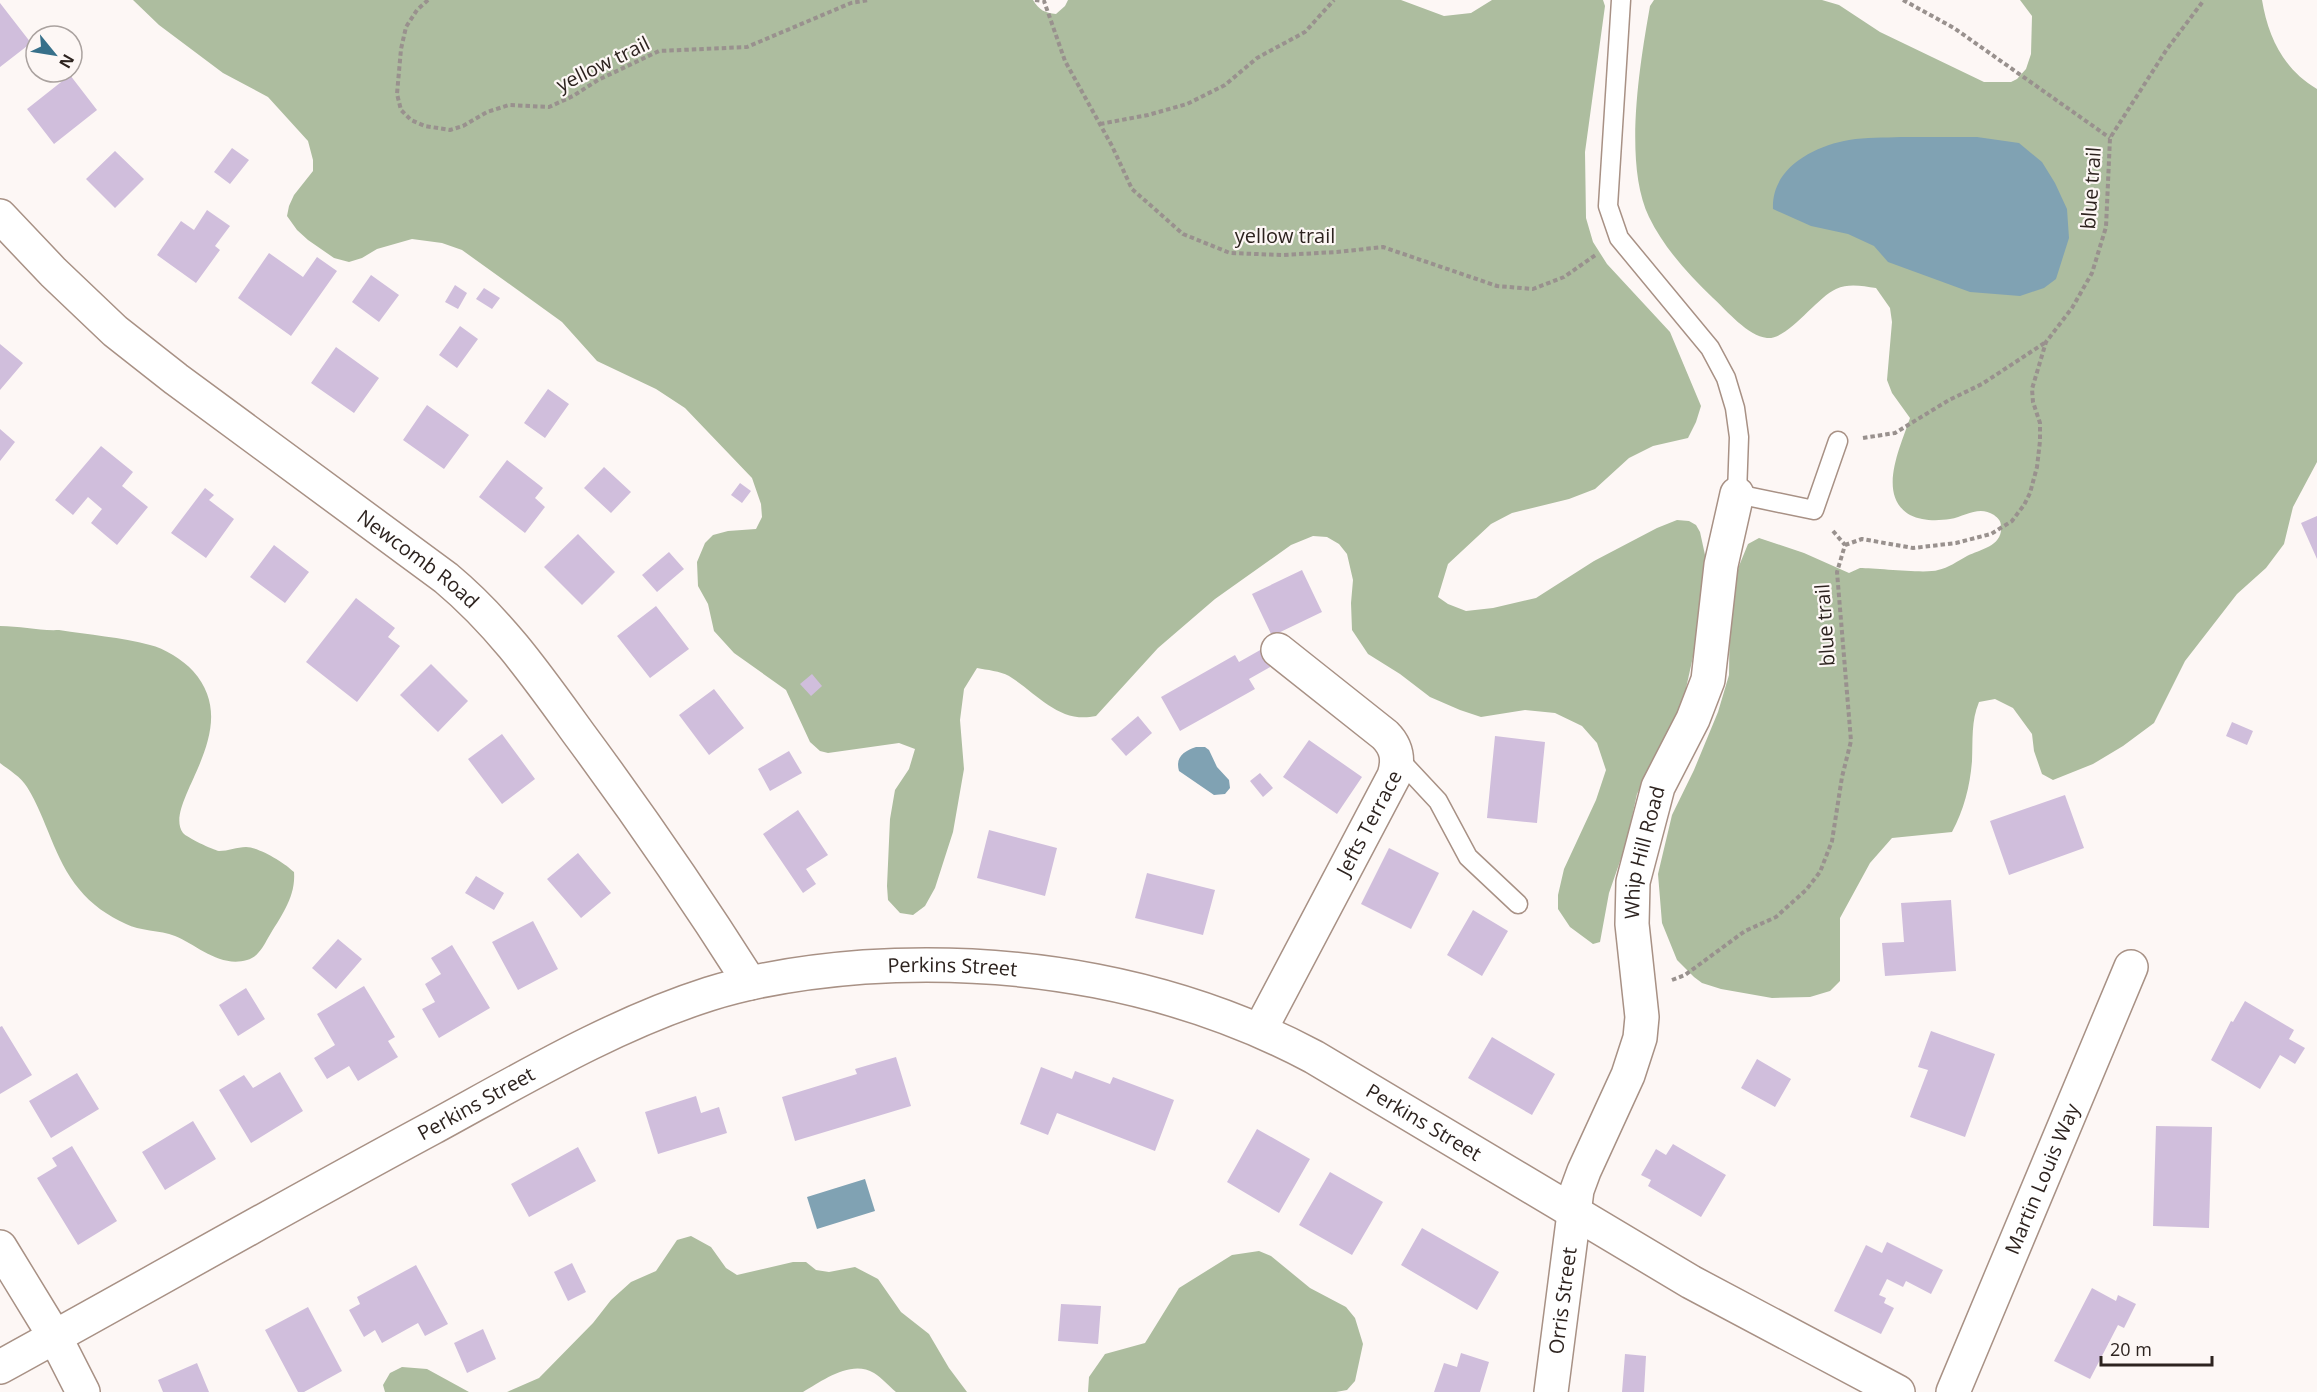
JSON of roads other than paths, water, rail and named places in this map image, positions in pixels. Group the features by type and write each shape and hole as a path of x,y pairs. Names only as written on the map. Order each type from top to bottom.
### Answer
{"street":[{"name":"Newcomb Road","path":"0,216 53,272 115,331 176,379 446,578 484,612 517,650 633,806 750,983"},
{"name":"Whip Hill Road","path":"1573,1212 1584,1171 1635,1056 1640,1038 1642,1017 1632,924 1634,882 1658,787 1693,720 1708,680 1721,565 1737,494"},
{"name":"Jefts Terrace","path":"1260,1030 1394,776 1397,757 1394,745 1385,735 1278,650"},
{"name":"Perkins Street","path":"0,1367 294,1202 518,1080 661,1012 709,994 750,983 830,969 916,964 1045,972 1127,987 1187,1004 1260,1030 1314,1058 1701,1287 1898,1392"},
{"name":"Martin Louis Way","path":"1953,1392 2131,967"},
{"name":"Orris Street","path":"1551,1392 1573,1212"},
{"path":"0,1247 55,1337 83,1392"}],"lane":[{"path":"1621,0 1608,206 1619,238 1705,341 1726,378 1735,408 1739,437 1740,464 1737,494 1814,510 1838,441"},
{"path":"1397,757 1438,801 1468,857 1518,904"}],"water":[{"path":"1977,137 2019,143 2042,162 2067,209 2069,238 2056,279 2044,288 2020,296 1970,292 1888,262 1874,246 1848,234 1811,226 1773,209 1774,195 1779,182 1797,161 1809,154 1849,140"},
{"path":"1205,747 1209,750 1217,767 1229,780 1230,788 1225,794 1214,795 1179,771 1179,758 1188,750"},
{"path":"865,1179 875,1211 817,1229 807,1197"}]}
